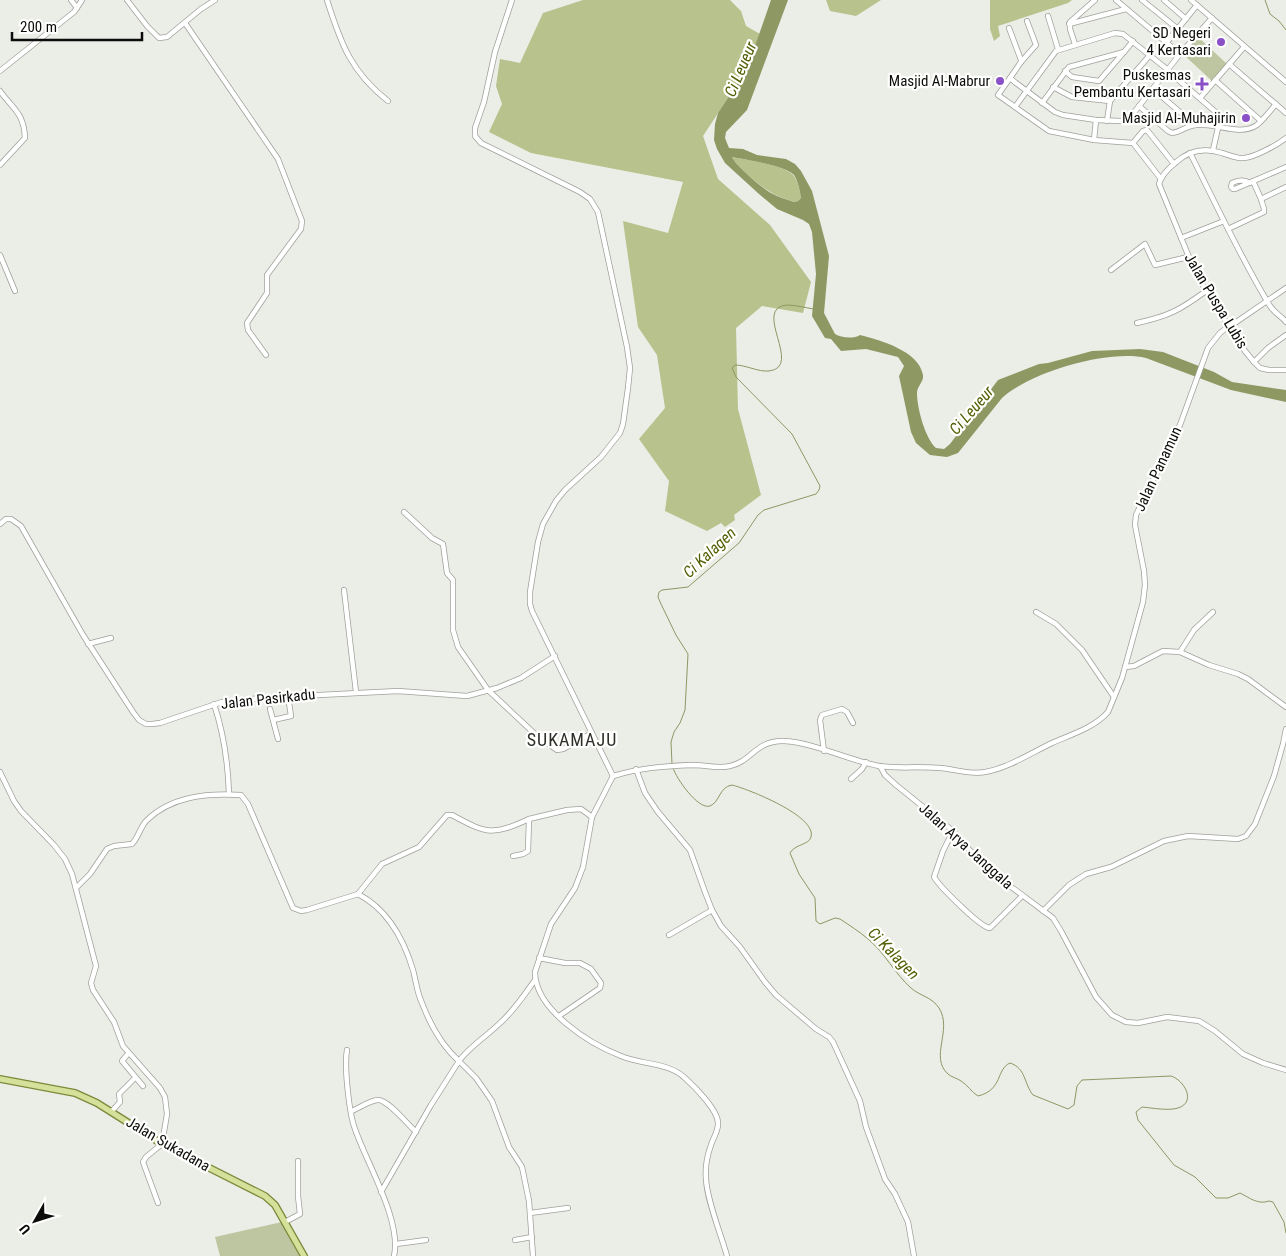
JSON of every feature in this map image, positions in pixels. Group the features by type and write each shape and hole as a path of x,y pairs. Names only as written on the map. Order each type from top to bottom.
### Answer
{"main road":[{"name":"Jalan Sukadana","path":"0,1079 75,1093 112,1112 162,1144 265,1196 274,1204 304,1256"}],"street":[{"path":"71,0 77,8"},
{"path":"0,71 74,12 82,0"},
{"path":"127,0 159,38 167,37 201,9 216,0"},
{"path":"326,0 345,50 354,66 365,81 388,101"},
{"path":"512,0 495,52 484,102 475,128 475,136 481,143 580,192 596,206 603,231 630,368 623,424 620,433 600,457 565,490 543,524 538,542 530,592 530,604 614,776 592,817 583,867 575,888 552,924 539,958 535,980 541,993 559,1016 572,1028 593,1042 622,1056 676,1071 700,1094 715,1113 718,1124 706,1164 706,1180 727,1256"},
{"path":"1069,24 1095,0"},
{"path":"1116,0 1180,54"},
{"path":"1142,0 1178,30"},
{"path":"1164,0 1186,18"},
{"path":"1192,0 1286,82"},
{"path":"1167,42 1197,5"},
{"path":"1069,24 1126,9"},
{"path":"1048,16 1058,49"},
{"path":"1010,78 1060,115 1096,120 1125,121 1212,18"},
{"path":"1027,21 1036,45 998,94 1049,131 1094,140 1133,143 1161,178 1174,164 1190,153 1199,150 1213,150 1245,158 1272,147 1286,138"},
{"path":"184,23 278,159 302,221 301,229 267,275 266,293 247,323 248,330 266,355"},
{"path":"1069,24 1075,44"},
{"path":"1009,28 1020,53 1021,62"},
{"path":"1015,107 1058,49 1118,32 1133,41 1218,114 1220,119 1213,150"},
{"path":"1065,72 1072,77 1099,81 1133,41"},
{"path":"1200,98 1244,46"},
{"path":"1042,103 1068,67 1124,52"},
{"path":"1107,121 1110,101 1150,55"},
{"path":"1229,64 1286,113"},
{"path":"1215,80 1262,121"},
{"path":"1053,87 1072,97 1110,101"},
{"path":"1153,89 1195,125"},
{"path":"0,91 17,111 24,124 25,138 0,165"},
{"path":"1139,106 1171,133 1176,133 1195,125 1218,126 1240,130 1254,126 1262,121 1276,104"},
{"path":"1094,140 1096,120"},
{"path":"1133,143 1143,131 1147,130 1174,164"},
{"path":"1190,153 1267,301 1276,314 1284,318 1286,322"},
{"path":"1228,229 1264,212 1252,182 1286,167"},
{"name":"Jalan Puspa Lubis","path":"1161,178 1159,184 1161,190 1188,257 1206,291 1229,327 1260,368 1286,370"},
{"path":"1260,199 1286,187"},
{"path":"1181,238 1224,221"},
{"path":"1112,270 1145,244 1155,265 1188,257"},
{"path":"0,255 15,291"},
{"name":"Jalan Panamun","path":"614,776 636,769 678,766 733,766 762,746 776,742 791,742 880,766 984,772 1010,763 1083,729 1104,715 1122,678 1140,612 1145,585 1142,558 1135,526 1136,515 1173,441 1201,366 1213,341 1229,327 1286,288"},
{"path":"1137,323 1176,311 1206,291"},
{"path":"1254,362 1268,348 1286,335"},
{"path":"404,512 432,538 444,545 447,573 453,580 453,637 488,690 536,735 557,750 563,749 592,733"},
{"name":"Jalan Pasirkadu","path":"0,524 6,519 11,519 21,526 88,644 133,712 146,724 160,723 214,704 250,699 398,691 467,696 521,678 555,656"},
{"path":"344,590 356,692"},
{"path":"1036,612 1056,624 1082,650 1114,697"},
{"path":"1180,652 1194,630 1213,612"},
{"path":"88,644 111,638"},
{"path":"1125,667 1134,666 1163,651 1180,652 1248,679 1286,707"},
{"path":"273,720 291,716 288,696"},
{"path":"214,704 226,748 229,794"},
{"path":"824,751 820,720 822,715 842,709 847,712 853,723"},
{"path":"270,710 278,739"},
{"path":"1043,911 1069,885 1086,874 1111,867 1164,841 1188,836 1236,839 1245,837 1254,824 1274,776 1284,744 1286,729"},
{"path":"852,779 866,762"},
{"name":"Jalan Arya Janggala","path":"880,766 885,775 896,785 953,831 980,862 1052,918 1061,931 1096,997 1112,1015 1126,1022 1138,1022 1167,1016 1200,1021 1242,1054 1263,1064 1286,1070"},
{"path":"636,769 645,793 658,812 690,850 712,910 721,926 740,947 770,990 833,1042 860,1101 866,1127 884,1177 895,1194 908,1222 911,1230 914,1256"},
{"path":"0,772 21,811 54,845 64,859 76,888 96,966 91,983 93,990 114,1022 123,1046 160,1088 165,1097 167,1114 162,1144 146,1157 143,1162 158,1203"},
{"path":"76,888 90,874 107,849 114,846 132,844 144,823 160,810 186,798 229,794 241,795 248,804 293,908 301,911 358,894 382,864 419,847 447,815 452,815 476,828 491,831 506,829 529,819 574,810 581,810 592,817"},
{"path":"513,856 524,854 528,850 529,819"},
{"path":"953,831 943,851 934,877 941,887 982,925 990,928 1022,896"},
{"path":"358,894 387,918 400,936 422,1003 441,1040 476,1078 492,1100 509,1147 523,1171 530,1213 533,1256"},
{"path":"669,935 712,910"},
{"path":"539,958 565,963 580,963 591,969 601,983 600,988 559,1016"},
{"path":"381,1192 459,1061 501,1023 535,980"},
{"path":"347,1050 346,1056 354,1127 392,1222 396,1244 394,1256"},
{"path":"127,1055 122,1061 143,1086"},
{"path":"112,1112 120,1102 119,1094 135,1078"},
{"path":"352,1111 375,1100 381,1100 392,1108 416,1132"},
{"path":"285,1222 300,1214 298,1161"},
{"path":"530,1213 568,1208"},
{"path":"514,1240 532,1237"},
{"path":"396,1244 426,1240"}],"shaded area":[{"path":"583,0 730,0 741,11 746,26 760,34 747,69 703,136 718,179 770,225 811,282 803,313 762,306 736,328 738,409 761,495 734,515 735,520 725,527 721,523 707,531 665,511 669,481 639,439 665,408 657,355 638,327 623,221 668,233 683,182 531,153 489,132 502,104 496,86 500,59 520,63 543,13"},
{"path":"771,0 788,0 747,110 726,132 725,138 729,148 743,149 757,155 786,159 795,164 801,171 812,191 829,256 824,313 835,334 844,337 860,335 878,340 898,348 914,359 923,375 917,393 918,407 928,437 936,448 944,449 950,444 998,380 1039,364 1092,351 1140,349 1163,352 1214,372 1232,382 1286,390 1286,402 1231,390 1146,358 1130,356 1091,360 1050,372 1015,388 1002,398 958,453 947,457 930,455 916,443 911,432 899,376 904,366 898,357 866,349 841,351 831,339 825,338 812,316 816,274 812,232 809,224 777,209 725,163 717,149 714,140 718,113 747,69","holes":["732,157 756,161 789,171 797,180 801,198 794,202 771,193 749,176"]},
{"path":"826,0 881,0 856,16 830,11"},
{"path":"990,0 1072,0 1068,3 998,26 1000,36 994,41 990,29"},
{"path":"1198,37 1227,64 1213,82 1183,54"},
{"path":"732,157 765,163 788,171 796,180 801,198 794,202 772,193 748,175"},
{"path":"282,1222 301,1256 220,1256 215,1237"}],"waterway":[{"path":"1265,0 1270,14 1286,30"},
{"name":"Ci Kalagen","path":"672,764 671,742 685,710 688,654 676,635 661,604 658,597 659,592 688,587 739,543 758,515 764,510 816,494 819,490 820,486 792,434 736,377 732,368 735,365 739,365 769,371 778,367 782,359 775,326 774,316 777,309 787,305 814,309"},
{"name":"Ci Kalagen","path":"673,768 678,779 688,792 705,806 713,804 722,791 732,785 780,805 793,812 803,821 810,829 810,840 790,853 799,874 815,898 816,921 820,924 835,918 840,919 865,936 911,988 936,1004 943,1016 944,1025 940,1051 941,1060 943,1067 949,1075 959,1080 978,1096 992,1089 1003,1070 1010,1063 1022,1072 1033,1095 1068,1109 1074,1105 1077,1086 1082,1080 1171,1076 1176,1078 1184,1086 1188,1096 1184,1105 1174,1109 1142,1107 1136,1112 1138,1120 1174,1165 1195,1177 1216,1198 1228,1198 1240,1193 1258,1202 1273,1202 1284,1222 1286,1233"}],"place":[{"name":"SD Negeri 4 Kertasari","path":"1221,42"},
{"name":"Masjid Al-Mabrur","path":"1000,81"},
{"name":"Puskesmas Pembantu Kertasari","path":"1202,84"},
{"name":"Masjid Al-Muhajirin","path":"1246,118"}],"district":[{"name":"SUKAMAJU","path":"572,740"}],"water label":[{"name":"Ci Leueur","path":"740,69"},
{"name":"Ci Leueur","path":"971,410"}]}
